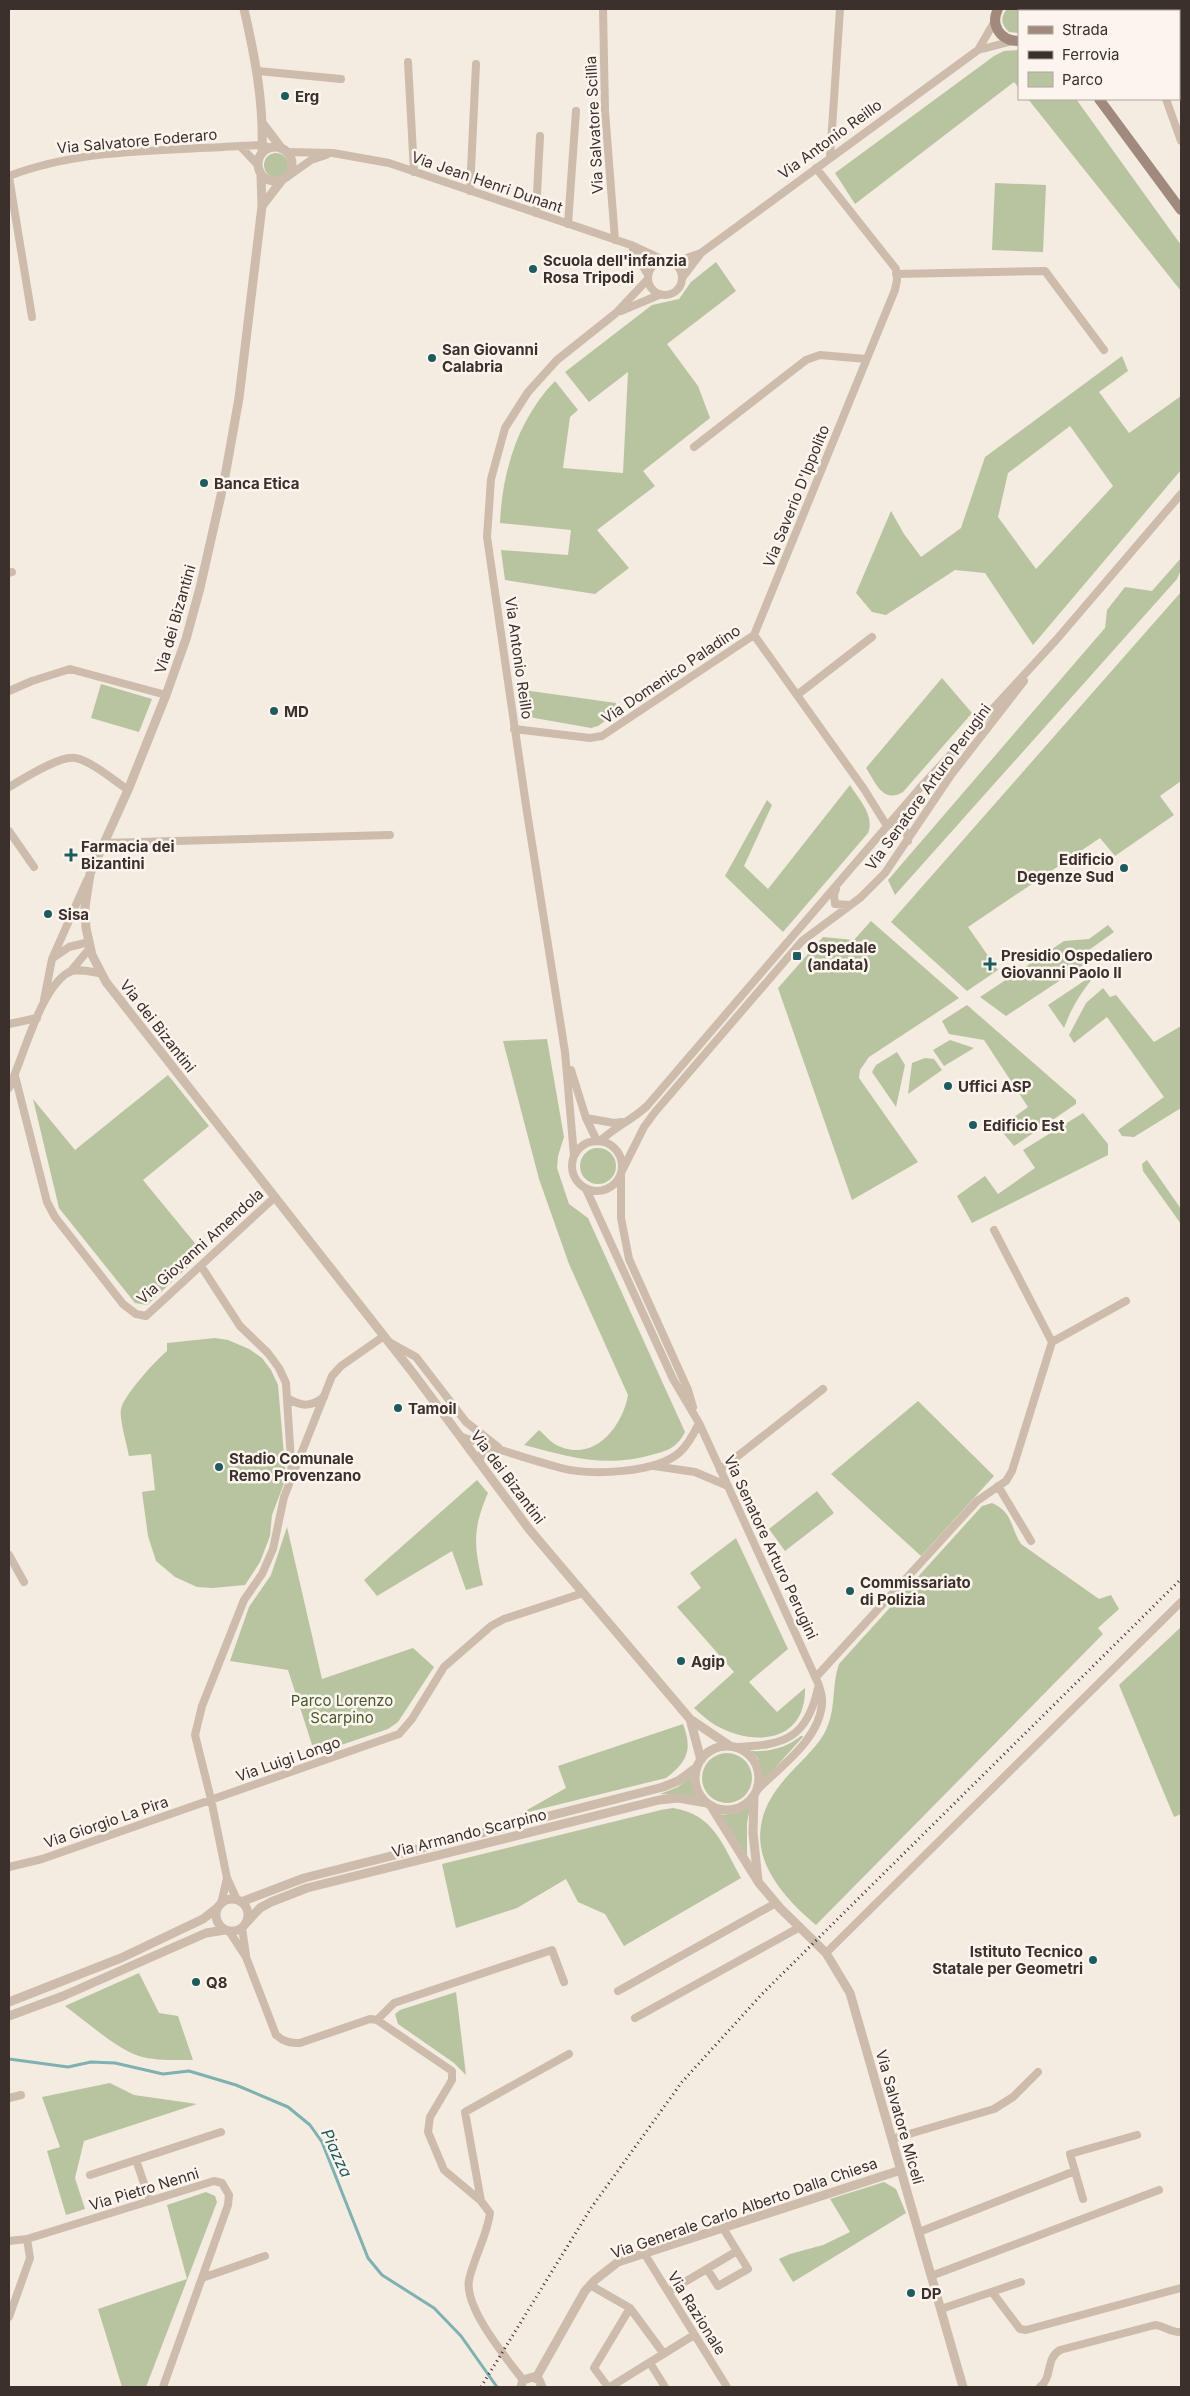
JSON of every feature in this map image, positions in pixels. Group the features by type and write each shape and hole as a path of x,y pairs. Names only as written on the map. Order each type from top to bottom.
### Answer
{"main road":[{"path":"996,13 1000,34 1016,41"},
{"path":"1100,100 1181,210"}],"street":[{"path":"244,9 258,71 263,124 265,149 257,164"},
{"name":"Via Salvatore Scillìa","path":"602,9 605,111 615,240"},
{"path":"830,158 840,9"},
{"name":"Via Antonio Reillo","path":"978,50 996,13"},
{"name":"Via Antonio Reillo","path":"682,278 700,253 978,50 1016,41"},
{"path":"408,62 414,172"},
{"path":"470,191 476,64"},
{"path":"258,71 341,79"},
{"path":"1166,100 1181,141"},
{"path":"568,224 576,111"},
{"path":"262,206 292,167 290,156 263,124"},
{"path":"536,213 540,136"},
{"path":"240,146 257,164 261,175 270,181 284,178"},
{"name":"Via Salvatore Foderaro","path":"9,176 32,167 81,158 240,146 265,149"},
{"path":"265,149 284,150"},
{"name":"Via Jean Henri Dunant","path":"284,150 364,157 631,245 669,262"},
{"name":"Via Jean Henri Dunant","path":"284,178 311,160 333,153"},
{"path":"816,168 896,269 896,274 1046,271 1104,350"},
{"name":"Via dei Bizantini","path":"261,175 262,206 240,398 224,482 200,588 186,639 128,790 90,874 85,907 90,945 100,973 459,1433 530,1529 690,1719 734,1746"},
{"path":"9,176 32,317"},
{"path":"631,245 648,277 651,289 659,295 665,296 675,292 679,288 682,278 679,269 669,262 655,265 648,277"},
{"name":"Via Antonio Reillo","path":"669,262 700,253"},
{"name":"Via Saverio D'Ippolito","path":"754,635 895,290 896,274"},
{"name":"Via Antonio Reillo","path":"574,1156 565,1052 514,729 487,537 491,478 505,428 528,392 557,360 616,313 648,277"},
{"name":"Via Antonio Reillo","path":"616,313 659,295"},
{"path":"694,447 806,360 820,355 866,359"},
{"name":"Via Senatore Arturo Perugini","path":"598,1141 622,1122 637,1115 647,1106 888,825 1057,639 1181,494"},
{"path":"754,635 888,825 902,825 907,834 908,842"},
{"name":"Via Domenico Paladino","path":"514,729 590,738 602,736 754,635"},
{"path":"796,695 872,637"},
{"name":"Via Senatore Arturo Perugini","path":"756,1793 806,1741 816,1727 822,1702 817,1680 720,1470 699,1423 688,1390 628,1259 621,1218 622,1172 644,1127 655,1112 792,953 808,935 850,905 880,879 908,842 951,775 1057,639"},
{"path":"9,691 32,680 70,669 166,695"},
{"path":"9,787 64,759 75,758 86,762 128,790"},
{"path":"9,832 34,867"},
{"path":"104,843 390,835"},
{"path":"44,1002 52,959 90,874"},
{"path":"838,885 834,895 835,904 850,905"},
{"path":"52,959 69,947 90,945"},
{"path":"9,1088 44,1002 57,983 70,972 90,945"},
{"path":"70,972 100,973"},
{"path":"9,1024 36,1018"},
{"name":"Via Antonio Reillo","path":"565,1052 586,1118 598,1141"},
{"name":"Via Giovanni Amendola","path":"15,1076 47,1202 55,1217 123,1304 136,1314 146,1316 275,1197"},
{"path":"586,1118 614,1123 622,1122"},
{"path":"598,1141 612,1147 617,1152 622,1164 622,1172 618,1180 607,1189 600,1192 586,1189 575,1178 572,1171 574,1156 583,1146 598,1141"},
{"name":"Via Senatore Arturo Perugini","path":"586,1189 673,1379 699,1423"},
{"path":"994,1230 1052,1342"},
{"path":"201,1266 240,1326 268,1353 279,1368 286,1383 292,1481"},
{"path":"756,1793 739,1808 720,1809 709,1805 696,1787 699,1764 710,1750 734,1746 769,1746 784,1741 796,1733 806,1720 815,1702 817,1680 977,1501 1006,1481 1012,1471 1052,1342 1126,1302"},
{"path":"246,1957 244,1925 248,1913 239,1901 227,1878 211,1799 195,1735 202,1706 244,1600 262,1574 273,1549 284,1497 292,1481 332,1376 341,1366 386,1339 416,1357 466,1422 501,1450"},
{"path":"720,1470 824,1390"},
{"path":"287,1398 298,1405 307,1405 316,1403 324,1397"},
{"path":"466,1422 459,1433 501,1450 562,1468 619,1470 654,1466 695,1472 728,1486"},
{"path":"654,1466 679,1454 688,1444 699,1423"},
{"path":"479,1462 485,1449 501,1450"},
{"path":"998,1486 1031,1541"},
{"path":"9,1555 24,1582"},
{"name":"Via Luigi Longo","path":"211,1799 399,1734 412,1719 444,1667 491,1626 504,1619 583,1593"},
{"path":"826,1954 1181,1602"},
{"name":"Via dei Bizantini","path":"690,1719 699,1764"},
{"path":"734,1746 754,1760 759,1769 753,1833 759,1882"},
{"name":"Via Armando Scarpino","path":"239,1901 304,1878 663,1787 678,1781 699,1764"},
{"name":"Via Armando Scarpino","path":"244,1925 260,1908 271,1902 307,1888 361,1874 651,1802 678,1798 709,1805"},
{"name":"Via Giorgio La Pira","path":"9,1867 42,1859 211,1799"},
{"name":"Via Salvatore Miceli","path":"709,1805 759,1882 776,1903 826,1954 850,1994 963,2387"},
{"path":"227,1878 219,1906 218,1922 227,1930 246,1957 276,2035 288,2043 300,2042 370,2019 378,2020 452,2071 452,2080 430,2117 428,2132 444,2170 481,2201 490,2214 470,2277 470,2294 489,2334 522,2384 529,2377 536,2378 541,2382 542,2387"},
{"path":"9,2002 121,1958 204,1919 226,1900 239,1901"},
{"path":"618,1991 776,1903"},
{"path":"9,2016 117,1973 206,1933 244,1925"},
{"path":"635,2018 800,1927"},
{"path":"378,2020 394,2003 552,1950 564,1982"},
{"path":"481,2201 466,2112 569,2054"},
{"path":"892,2139 994,2109 1013,2097 1038,2072"},
{"path":"9,2098 20,2095"},
{"path":"90,2175 221,2132"},
{"path":"1084,2199 1070,2154 1137,2135"},
{"path":"136,2160 150,2201"},
{"name":"Via Generale Carlo Alberto Dalla Chiesa","path":"536,2378 590,2285 618,2262 901,2170"},
{"path":"919,2232 1075,2171"},
{"name":"Via Pietro Nenni","path":"9,2241 27,2240 214,2181 222,2183 229,2195 228,2205 163,2387"},
{"path":"931,2276 1159,2190"},
{"path":"707,2269 718,2286 748,2269 723,2228"},
{"path":"9,2317 30,2258 27,2240"},
{"path":"668,2292 737,2251"},
{"name":"Via Razionale","path":"644,2253 727,2387"},
{"path":"202,2278 265,2256"},
{"path":"940,2309 1021,2282"},
{"path":"590,2285 630,2308 664,2354"},
{"path":"992,2292 1020,2329 1026,2330 1181,2288"},
{"path":"630,2308 594,2368 609,2387 694,2335"},
{"path":"1040,2387 1047,2378 1051,2359 1060,2350 1155,2325 1174,2332 1181,2332"},
{"path":"650,2363 665,2387"}],"green space":[{"path":"1007,9 1026,10 1018,10 1018,33 1009,32 1004,27 1002,18"},
{"path":"1018,50 1018,87 1014,82 855,204 835,173 994,56 1004,51"},
{"path":"1029,100 1077,100 1181,245 1181,291"},
{"path":"276,153 285,156 288,165 285,174 276,177 267,174 264,165 267,156"},
{"path":"995,183 1046,185 1043,252 992,250"},
{"path":"716,262 736,291 667,344 698,386 710,418 643,471 655,486 597,530 629,568 595,594 505,580 501,550 568,555 571,530 500,523 504,485 514,447 531,412 555,381 578,410 570,417 563,468 623,473 628,372 589,402 565,372 652,305 679,299 691,282"},
{"path":"1122,356 1128,371 1099,392 1129,433 1181,396 1181,470 1033,645 985,573 955,570 886,615 872,612 856,593 891,511 904,534 921,557 961,528 985,457","holes":["1070,426 1113,486 1036,569 998,517 1008,473"]},
{"path":"1181,558 1181,570 1177,579 895,895 888,880 1105,628 1107,610 1125,587 1152,591"},
{"path":"1181,592 1181,781 1160,796 1174,815 1115,856 1100,838 968,927 998,970 967,991 891,922"},
{"path":"942,678 972,713 903,792 896,795 885,794 866,768"},
{"path":"101,684 152,699 139,732 91,718"},
{"path":"523,690 616,703 615,714 598,726 591,728 529,717"},
{"path":"850,785 868,814 870,826 868,833 783,932 725,876 767,800 772,805 744,866 768,889"},
{"path":"871,921 959,998 869,1057 860,1070 859,1078 918,1162 852,1200 778,988 823,937 854,940"},
{"path":"1108,925 1114,932 1089,950 1094,958 1006,1016 980,997 1064,941 1089,939"},
{"path":"1099,971 1078,998 1064,1028 1048,1005"},
{"path":"1103,988 1110,997 1116,995 1154,1042 1181,1026 1181,1108 1134,1137 1122,1136 1118,1130 1164,1097 1107,1017 1074,1043 1069,1035 1086,1003"},
{"path":"967,1005 1076,1100 1076,1104 1014,1146 999,1128 1028,1107 984,1040 949,1034 942,1021"},
{"path":"547,1039 564,1137 558,1156 557,1168 569,1204 588,1218 685,1432 679,1442 671,1448 634,1459 602,1461 572,1457 524,1445 539,1430 552,1442 561,1447 574,1450 586,1449 596,1445 606,1438 614,1428 620,1418 628,1395 569,1264 539,1179 503,1041"},
{"path":"950,1040 974,1048 944,1066 933,1050"},
{"path":"897,1052 905,1065 896,1107 872,1072 876,1065"},
{"path":"925,1058 934,1059 942,1070 908,1094 912,1063"},
{"path":"168,1075 209,1126 143,1180 203,1253 147,1305 135,1303 59,1208 33,1099 75,1150"},
{"path":"1083,1113 1108,1144 1108,1155 972,1223 957,1196 985,1176 998,1194 1035,1168 1023,1150"},
{"path":"598,1148 605,1149 611,1153 615,1159 615,1173 611,1179 605,1183 598,1184 591,1183 585,1179 581,1173 580,1166 581,1159 585,1153 591,1149"},
{"path":"1147,1160 1181,1209 1181,1224 1143,1171 1142,1164"},
{"name":"Stadio Comunale Remo Provenzano","path":"215,1338 228,1340 249,1349 262,1358 271,1370 278,1385 286,1478 272,1515 270,1536 260,1562 245,1585 213,1588 197,1587 175,1577 156,1561 148,1536 142,1492 155,1490 151,1454 129,1456 122,1425 121,1409 134,1387 167,1351 167,1343"},
{"path":"918,1401 994,1476 921,1556 831,1474"},
{"path":"477,1480 488,1493 479,1518 476,1538 476,1549 483,1585 466,1590 452,1551 377,1596 364,1580"},
{"path":"817,1491 834,1513 785,1551 769,1529"},
{"path":"992,1503 1008,1515 1021,1544 1099,1599 1111,1595 1119,1609 1098,1628 1103,1634 816,1925 786,1896 774,1880 766,1864 761,1846 761,1828 766,1809 777,1789 824,1734 831,1717 839,1664 982,1506"},
{"name":"Parco Lorenzo Scarpino","path":"287,1527 322,1679 413,1648 434,1667 398,1722 388,1729 315,1754 288,1670 230,1661 249,1607 271,1575"},
{"path":"736,1538 788,1649 749,1682 777,1712 805,1688 803,1706 797,1720 787,1730 775,1735 761,1737 746,1736 730,1732 712,1723 694,1708 734,1672 677,1607 701,1588 690,1573"},
{"path":"1181,1627 1181,1814 1174,1817 1119,1685"},
{"path":"683,1724 688,1741 686,1755 679,1766 666,1778 520,1814 566,1788 558,1766"},
{"path":"803,1736 802,1738 764,1780 758,1758 751,1751 777,1748 789,1744"},
{"path":"727,1753 741,1757 748,1764 752,1778 748,1792 741,1799 727,1803 713,1799 706,1792 702,1778 706,1764 713,1757"},
{"path":"690,1777 697,1797 660,1794 678,1787"},
{"path":"748,1807 750,1808 747,1823 747,1858 721,1815 737,1813"},
{"path":"673,1808 687,1811 708,1824 716,1833 741,1878 624,1946 605,1914 578,1902 566,1879 517,1908 456,1928 442,1864"},
{"path":"139,1973 159,2013 178,2016 193,2060 152,2059 139,2056 111,2041 65,2006"},
{"path":"456,1992 466,2075 454,2063 398,2024 395,2014 400,2010"},
{"path":"110,2083 134,2095 197,2104 84,2141 75,2178 85,2209 66,2215 47,2151 60,2147 42,2097"},
{"path":"884,2182 896,2189 906,2213 793,2282 779,2259 823,2245 850,2232 830,2199"},
{"path":"206,2192 215,2196 217,2202 146,2387 122,2387 98,2309 187,2279 167,2205"}],"waterway":[{"name":"Piazza","path":"9,2059 68,2067 91,2062 115,2063 163,2074 189,2071 236,2085 288,2107 310,2125 322,2142 368,2258 382,2275 434,2308 461,2336 497,2387"}],"railway":[{"path":"481,2387 591,2208 682,2082 762,1994 1181,1579"}],"place":[{"name":"Erg","path":"285,96"},
{"name":"Scuola dell'infanzia Rosa Tripodi","path":"533,269"},
{"name":"San Giovanni Calabria","path":"432,358"},
{"name":"Banca Etica","path":"204,483"},
{"name":"MD","path":"274,711"},
{"name":"Farmacia dei Bizantini","path":"71,855"},
{"name":"Edificio Degenze Sud","path":"1124,868"},
{"name":"Sisa","path":"48,914"},
{"name":"Ospedale (andata)","path":"797,956"},
{"name":"Presidio Ospedaliero Giovanni Paolo II","path":"990,964"},
{"name":"Uffici ASP","path":"948,1086"},
{"name":"Edificio Est","path":"973,1125"},
{"name":"Tamoil","path":"398,1408"},
{"name":"Stadio Comunale Remo Provenzano","path":"219,1467"},
{"name":"Commissariato di Polizia","path":"850,1591"},
{"name":"Agip","path":"681,1661"},
{"name":"Istituto Tecnico Statale per Geometri","path":"1093,1960"},
{"name":"Q8","path":"196,1982"},
{"name":"DP","path":"911,2293"}]}
